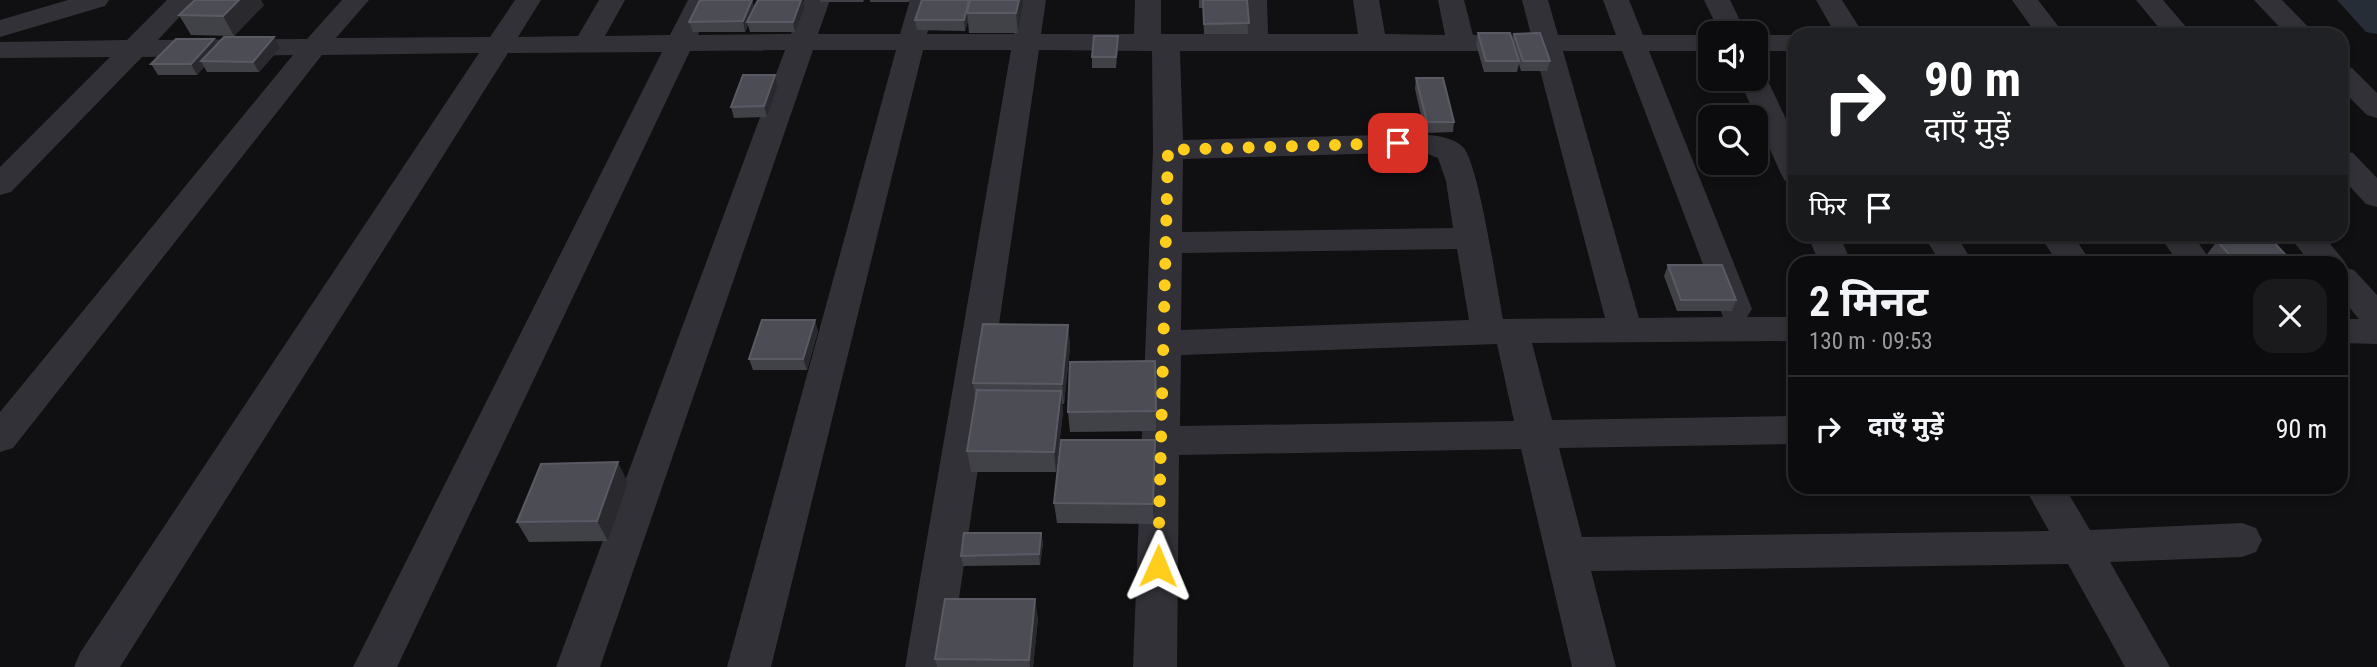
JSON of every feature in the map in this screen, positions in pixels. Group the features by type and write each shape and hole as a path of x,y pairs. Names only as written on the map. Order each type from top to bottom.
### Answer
{"street":[{"path":"0,29 96,0"},
{"path":"0,185 182,0"},
{"path":"0,438 315,46 356,0"},
{"path":"96,667 528,0"},
{"path":"587,44 612,0"},
{"path":"375,667 701,0"},
{"path":"578,667 817,0"},
{"path":"749,667 923,0"},
{"path":"927,667 1033,0"},
{"path":"1148,0 1156,42 1168,150 1155,667"},
{"path":"1254,0 1255,42"},
{"path":"1366,0 1373,43"},
{"path":"1451,0 1461,43"},
{"path":"1535,0 1625,328"},
{"path":"1616,0 1630,43 1743,329"},
{"path":"1717,0 1727,21"},
{"path":"1829,0 1846,28"},
{"path":"2025,0 2046,28"},
{"path":"2148,0 2173,28"},
{"path":"2267,0 2295,28"},
{"path":"0,51 801,42 1698,43"},
{"path":"1768,43 1788,43"},
{"path":"2348,80 2377,109"},
{"path":"1758,91 1788,156"},
{"path":"1168,150 1423,143 1441,146 1452,153 1499,331 1538,436 1594,667"},
{"path":"2348,166 2377,197"},
{"path":"1166,243 1473,238"},
{"path":"2310,242 2323,256"},
{"path":"2348,285 2377,317"},
{"path":"1163,343 1625,328 1788,329"},
{"path":"2348,331 2377,331"},
{"path":"1161,441 1788,430"},
{"path":"2048,494 2148,667"},
{"path":"1567,554 2078,547 2242,540"}],"shaded area":[{"path":"2337,0 2377,0 2377,34 2366,32"}],"building":[{"path":"195,0 239,0 223,16 179,15"},
{"path":"700,0 752,0 743,21 689,22"},
{"path":"758,0 801,0 793,22 747,22"},
{"path":"922,0 969,0 964,20 915,20"},
{"path":"970,0 1019,0 1016,13 967,13"},
{"path":"1203,0 1247,0 1249,23 1204,24"},
{"path":"1478,33 1510,33 1519,61 1486,61"},
{"path":"1540,33 1550,61 1523,61 1514,34"},
{"path":"1094,36 1118,36 1116,57 1092,57"},
{"path":"224,37 274,37 253,62 201,61"},
{"path":"176,39 214,39 191,64 151,64"},
{"path":"743,75 775,75 764,106 731,107"},
{"path":"1416,78 1443,78 1454,122 1427,122"},
{"path":"2218,242 2274,242 2287,256 2231,256"},
{"path":"1668,265 1722,265 1736,300 1681,300"},
{"path":"762,320 815,320 803,359 749,359"},
{"path":"983,324 1068,325 1062,384 973,383"},
{"path":"1155,361 1156,411 1068,412 1070,362"},
{"path":"977,390 1061,391 1054,452 967,451"},
{"path":"1061,440 1155,440 1153,504 1054,503"},
{"path":"618,462 597,521 517,522 541,464"},
{"path":"964,533 1041,533 1039,554 961,556"},
{"path":"945,599 1035,599 1029,660 935,659"}],"route":[{"path":"1158,566 1168,150 1398,143"}]}
